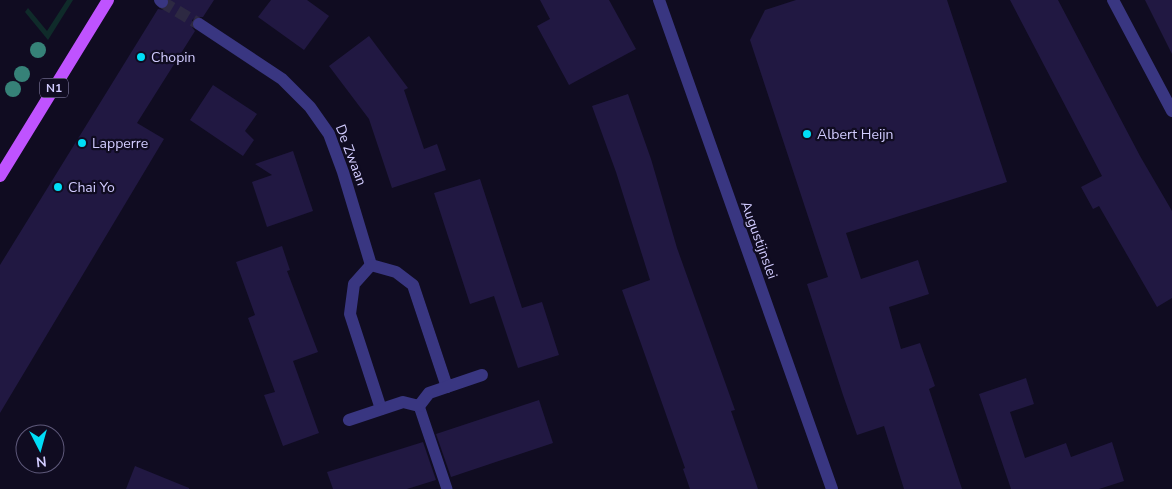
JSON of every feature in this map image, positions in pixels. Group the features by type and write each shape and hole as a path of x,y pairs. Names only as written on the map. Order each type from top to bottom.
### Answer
{"main road":[{"name":"N1","path":"0,176 108,0"}],"street":[{"name":"Augustijnslei","path":"659,0 832,489"},
{"path":"1113,0 1172,111"},
{"name":"De Zwaan","path":"199,24 282,79 310,107 320,120 329,134 343,172 371,265"},
{"path":"381,409 350,314 354,284 371,265 396,272 413,285 448,387"},
{"path":"349,420 403,402 419,406 429,393 482,375"}],"lane":[{"path":"419,406 447,489"}],"green space":[{"path":"67,0 73,0 48,40 25,12 28,8 47,31"}],"building":[{"path":"170,0 214,0 203,17 196,17 192,20 192,27 195,31 137,123 164,139 0,413 0,265 158,9 164,10 167,8"},
{"path":"271,0 307,0 329,16 304,50 258,17"},
{"path":"540,0 609,0 636,49 569,85 537,26 550,19"},
{"path":"796,0 947,0 1007,182 846,233 861,279 918,260 929,294 889,307 901,349 920,343 935,386 929,389 962,489 904,489 884,426 857,435 843,395 807,284 828,277 750,40 765,10"},
{"path":"1010,0 1058,0 1140,156 1172,211 1172,298 1157,307 1099,206 1093,209 1081,187 1102,176"},
{"path":"1145,0 1172,0 1172,54"},
{"path":"369,36 408,88 404,90 424,149 437,144 446,170 392,188 369,119 329,66"},
{"path":"213,85 257,114 245,131 254,140 243,156 190,120"},
{"path":"628,94 651,159 677,248 735,410 731,411 758,489 690,489 683,469 685,468 622,290 650,280 616,172 592,106"},
{"path":"293,151 313,211 267,227 252,182 272,175 255,164"},
{"path":"480,179 522,308 542,302 559,355 518,368 494,296 470,304 434,193"},
{"path":"282,246 290,270 287,271 318,352 293,361 319,433 283,446 264,395 275,392 248,318 255,315 236,262"},
{"path":"1026,378 1034,404 1010,412 1025,458 1066,443 1071,457 1112,442 1124,481 1099,489 1011,489 979,394"},
{"path":"539,400 553,443 451,477 436,434"},
{"path":"423,442 436,480 407,489 333,489 327,472"},
{"path":"135,466 189,488 189,489 126,489"}],"tunnel":[{"path":"162,2 199,24"}],"place":[{"name":"Chopin","path":"141,57"},
{"name":"Albert Heijn","path":"807,134"},
{"name":"Lapperre","path":"82,143"},
{"name":"Chai Yo","path":"58,187"}]}
